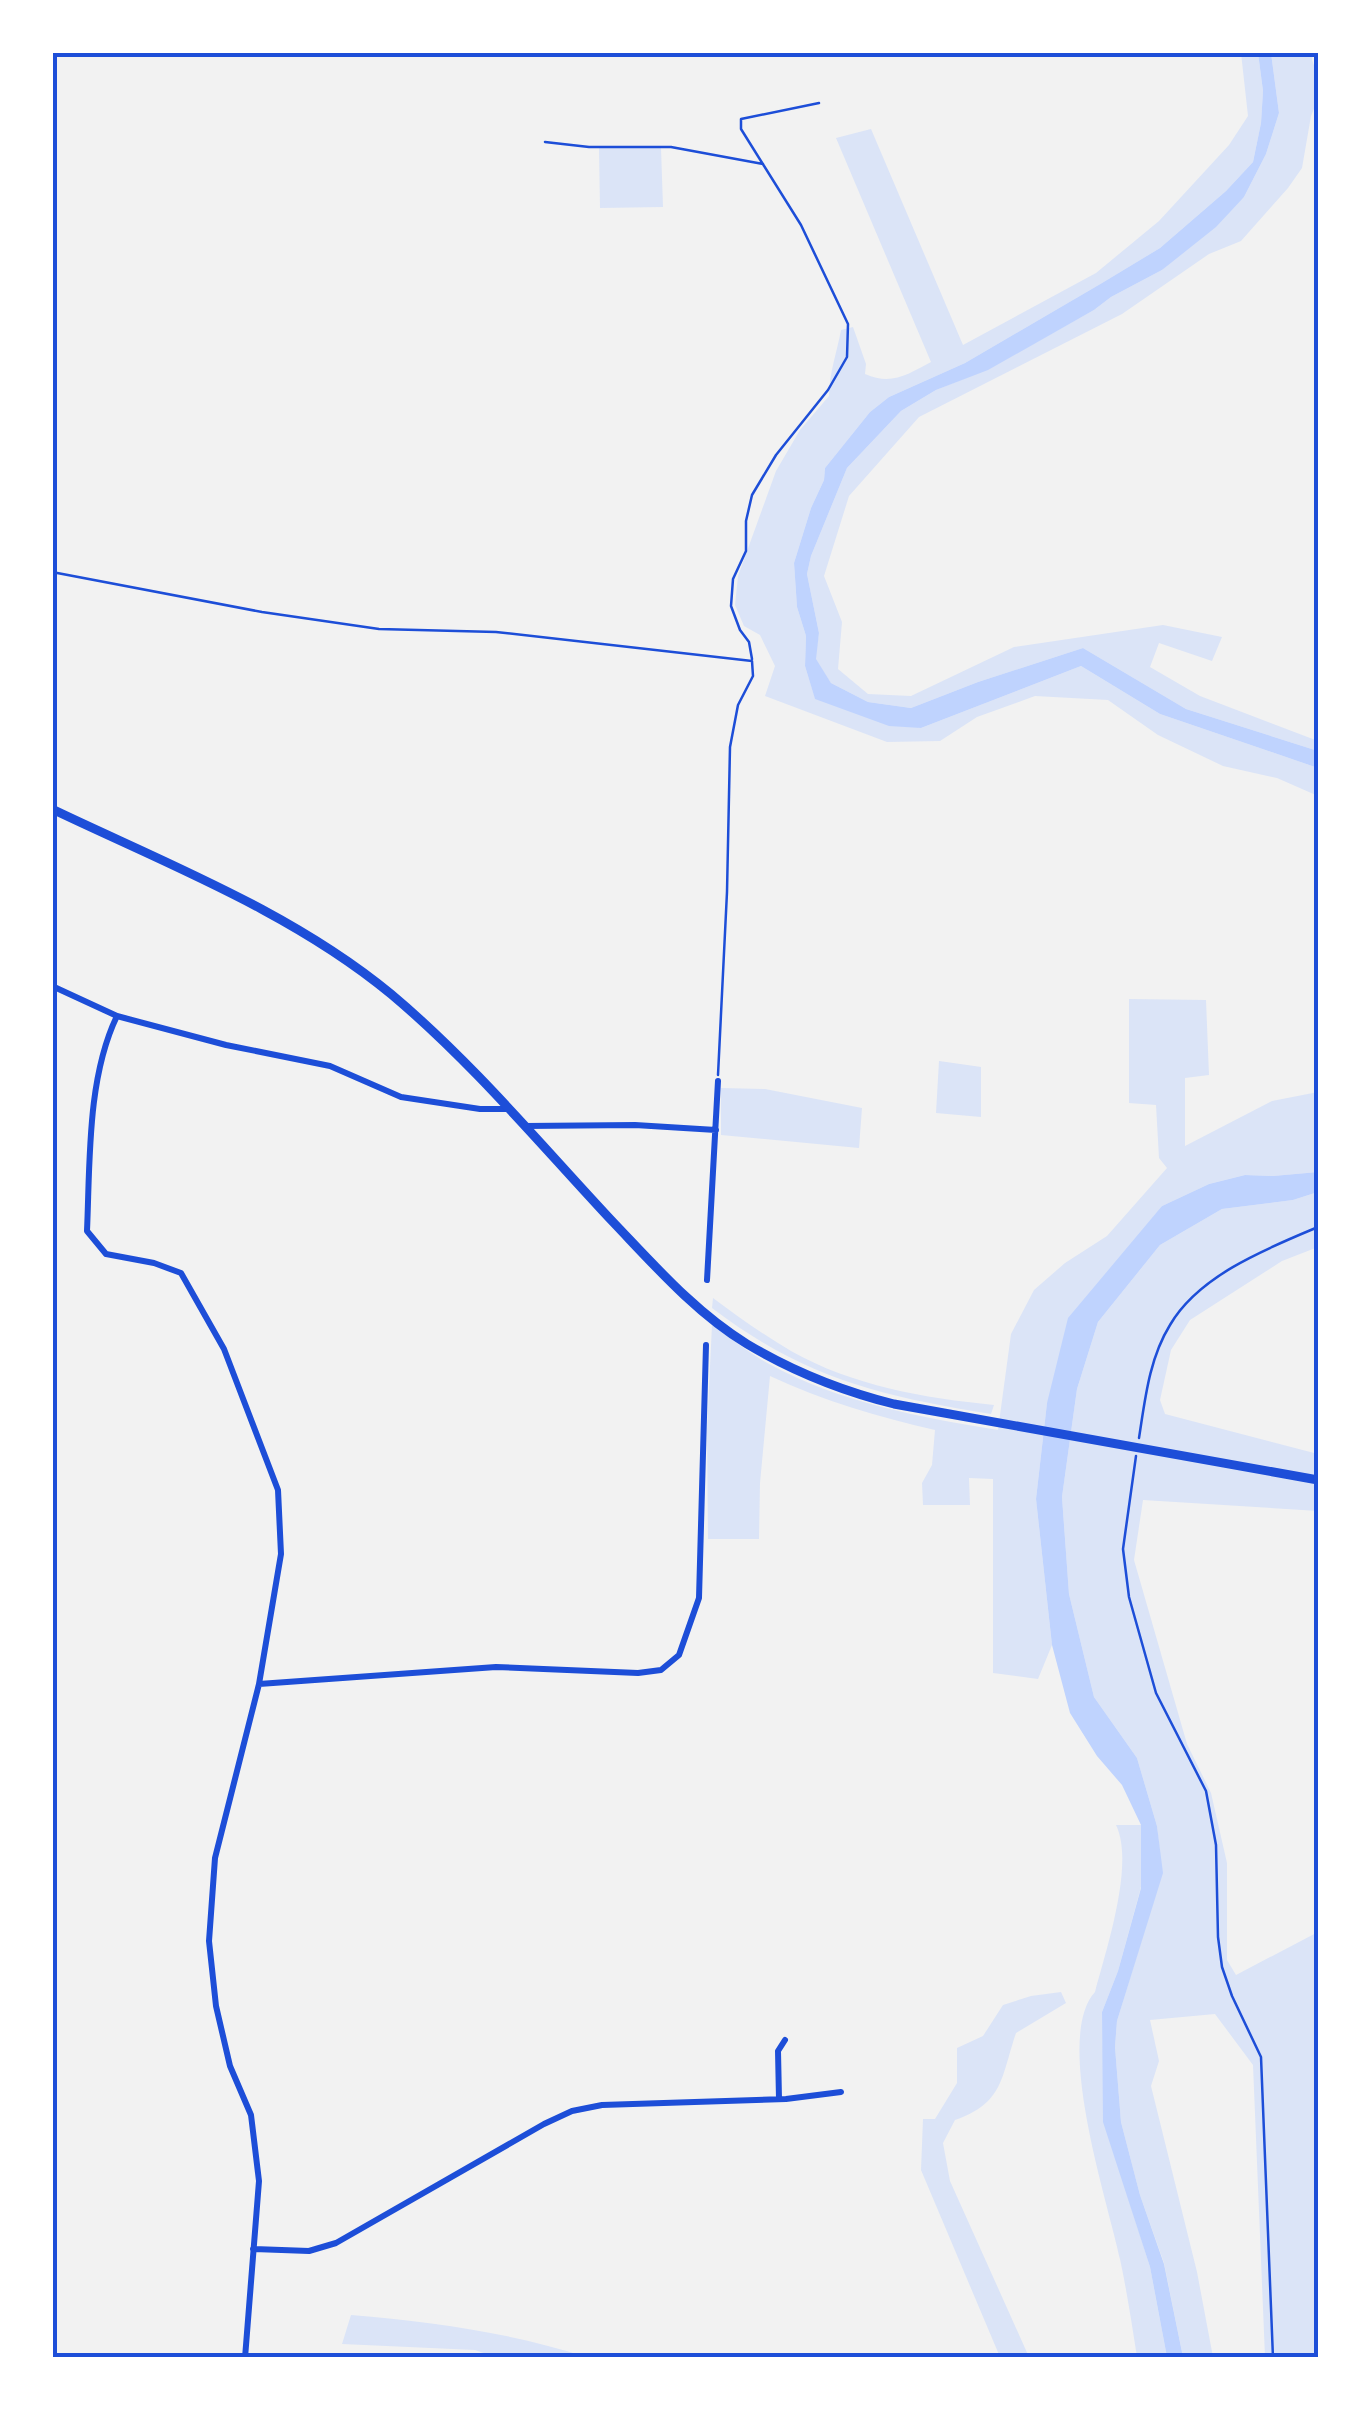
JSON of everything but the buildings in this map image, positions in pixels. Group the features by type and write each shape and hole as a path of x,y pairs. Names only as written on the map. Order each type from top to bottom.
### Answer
{"main road":[{"path":"52,808 268,913 316,940 392,995 677,1287 745,1342 825,1384 860,1396 1318,1480"}],"street":[{"path":"52,986 116,1016 226,1045 330,1066 401,1098 507,1109"},
{"path":"116,1016 109,1032 92,1118 87,1231 106,1254 154,1263 181,1273 224,1349 278,1490 281,1554 258,1684 214,1858 209,1940 219,2021 230,2066 251,2115 259,2181 245,2358"},
{"path":"707,1280 718,1082"},
{"path":"524,1126 635,1125 716,1130"},
{"path":"258,1684 496,1667 638,1673 661,1670 679,1655 699,1598 706,1345"},
{"path":"779,2099 778,2051 785,2040"},
{"path":"253,2249 309,2251 336,2243 572,2111 602,2105 779,2099 840,2092"}],"path":[{"path":"718,1082 730,746 738,705 753,676 749,642 731,606 733,579 746,551 746,520 752,495 776,455 828,390 846,357 848,324 801,225 740,130 741,119 819,102"},
{"path":"545,142 588,147 670,147 764,164"},
{"path":"52,572 262,612 379,628 496,632 752,661"},
{"path":"1139,1437 1148,1380 1170,1323 1190,1300 1237,1267 1318,1227"},
{"path":"1136,1455 1123,1549 1129,1597 1156,1693 1206,1791 1216,1845 1222,1967 1261,2058 1273,2358"}],"shaded area":[{"path":"1241,53 1258,53 1263,91 1253,162 1160,248 965,363 889,397 870,412 825,468 794,563 797,607 806,636 805,666 815,698 921,728 1081,666 1160,714 1318,768 1318,796 1277,778 1223,766 1158,735 1108,700 1035,696 977,717 940,741 887,742 765,696 775,666 760,635 744,626 735,605 738,576 776,471 800,430 829,396 841,330 853,327 866,364 865,374 892,379 931,362 836,138 871,129 963,345 1096,273 1159,221 1229,145 1248,116"},
{"path":"1271,53 1313,53 1318,76 1318,99 1302,168 1288,188 1241,241 1209,254 1122,314 919,417 849,496 824,576 842,622 838,669 868,694 911,696 1014,647 1163,625 1222,637 1212,661 1159,643 1150,667 1200,696 1318,741 1318,751 1186,709 1083,648 911,708 868,702 831,683 815,659 819,633 807,574 847,468 901,411 936,390 988,369 1162,270 1244,197 1266,154 1279,113"},
{"path":"599,148 661,148 663,207 600,208"},
{"path":"1129,999 1206,1000 1209,1075 1185,1078 1185,1146 1272,1101 1318,1092 1318,1172 1245,1175 1209,1184 1162,1206 1047,1403 1036,1499 1052,1645 1038,1679 993,1673 993,1479 969,1478 970,1505 923,1505 922,1483 932,1465 935,1430 851,1407 770,1376 759,1539 708,1539 707,1430 712,1325 769,1364 824,1389 910,1414 998,1430 1011,1334 1034,1290 1065,1263 1107,1236 1167,1168 1159,1158 1156,1105 1129,1103"},
{"path":"939,1061 981,1067 981,1117 936,1113"},
{"path":"721,1088 765,1089 862,1108 859,1148 721,1135"},
{"path":"1318,1192 1318,1247 1282,1261 1190,1320 1171,1350 1160,1400 1165,1414 1318,1454 1318,1511 1143,1500 1134,1560 1187,1744 1211,1793 1227,1863 1227,1960 1236,1975 1318,1932 1318,2357 1265,2357 1253,2065 1215,2014 1150,2020 1159,2061 1151,2086 1197,2272 1213,2357 1183,2357 1164,2263 1140,2195 1121,2122 1115,2047 1117,2021 1162,1873 1157,1826 1137,1758 1094,1697 1069,1594 1062,1497 1077,1389 1098,1322 1160,1245 1222,1209 1293,1200"},
{"path":"713,1298 771,1339 815,1363 864,1382 941,1399 994,1405 991,1414 878,1391 811,1368 712,1308"},
{"path":"1116,1825 1141,1825 1141,1887 1118,1971 1102,2012 1103,2050 1121,2175 1150,2267 1167,2357 1137,2357 1123,2271 1081,2082 1084,2014 1095,1992 1121,1884 1121,1842"},
{"path":"1061,1992 1066,2003 1016,2033 992,2097 955,2120 943,2143 950,2181 1029,2357 1000,2357 921,2170 923,2119 935,2119 957,2083 957,2048 983,2036 1003,2005"},
{"path":"351,2315 470,2329 586,2357 495,2357 475,2350 342,2344"}],"water":[{"path":"1258,53 1271,53 1279,113 1266,154 1244,197 1216,227 1162,270 988,370 936,390 901,411 847,468 807,574 819,633 816,659 831,683 868,702 911,708 1083,648 1186,709 1318,751 1318,768 1160,714 1081,666 921,728 889,726 815,699 805,666 806,636 797,607 794,563 825,468 870,412 889,397 965,363 1160,248 1226,191 1253,162 1263,91"},
{"path":"1318,1172 1318,1192 1293,1200 1222,1209 1160,1245 1098,1322 1077,1389 1062,1497 1069,1594 1094,1697 1137,1758 1157,1826 1163,1873 1117,2021 1115,2047 1121,2122 1164,2264 1183,2357 1167,2357 1150,2267 1103,2122 1102,2012 1141,1888 1141,1825 1122,1785 1097,1756 1070,1713 1052,1645 1036,1499 1047,1403 1068,1318 1162,1206 1209,1184 1245,1175"}]}
